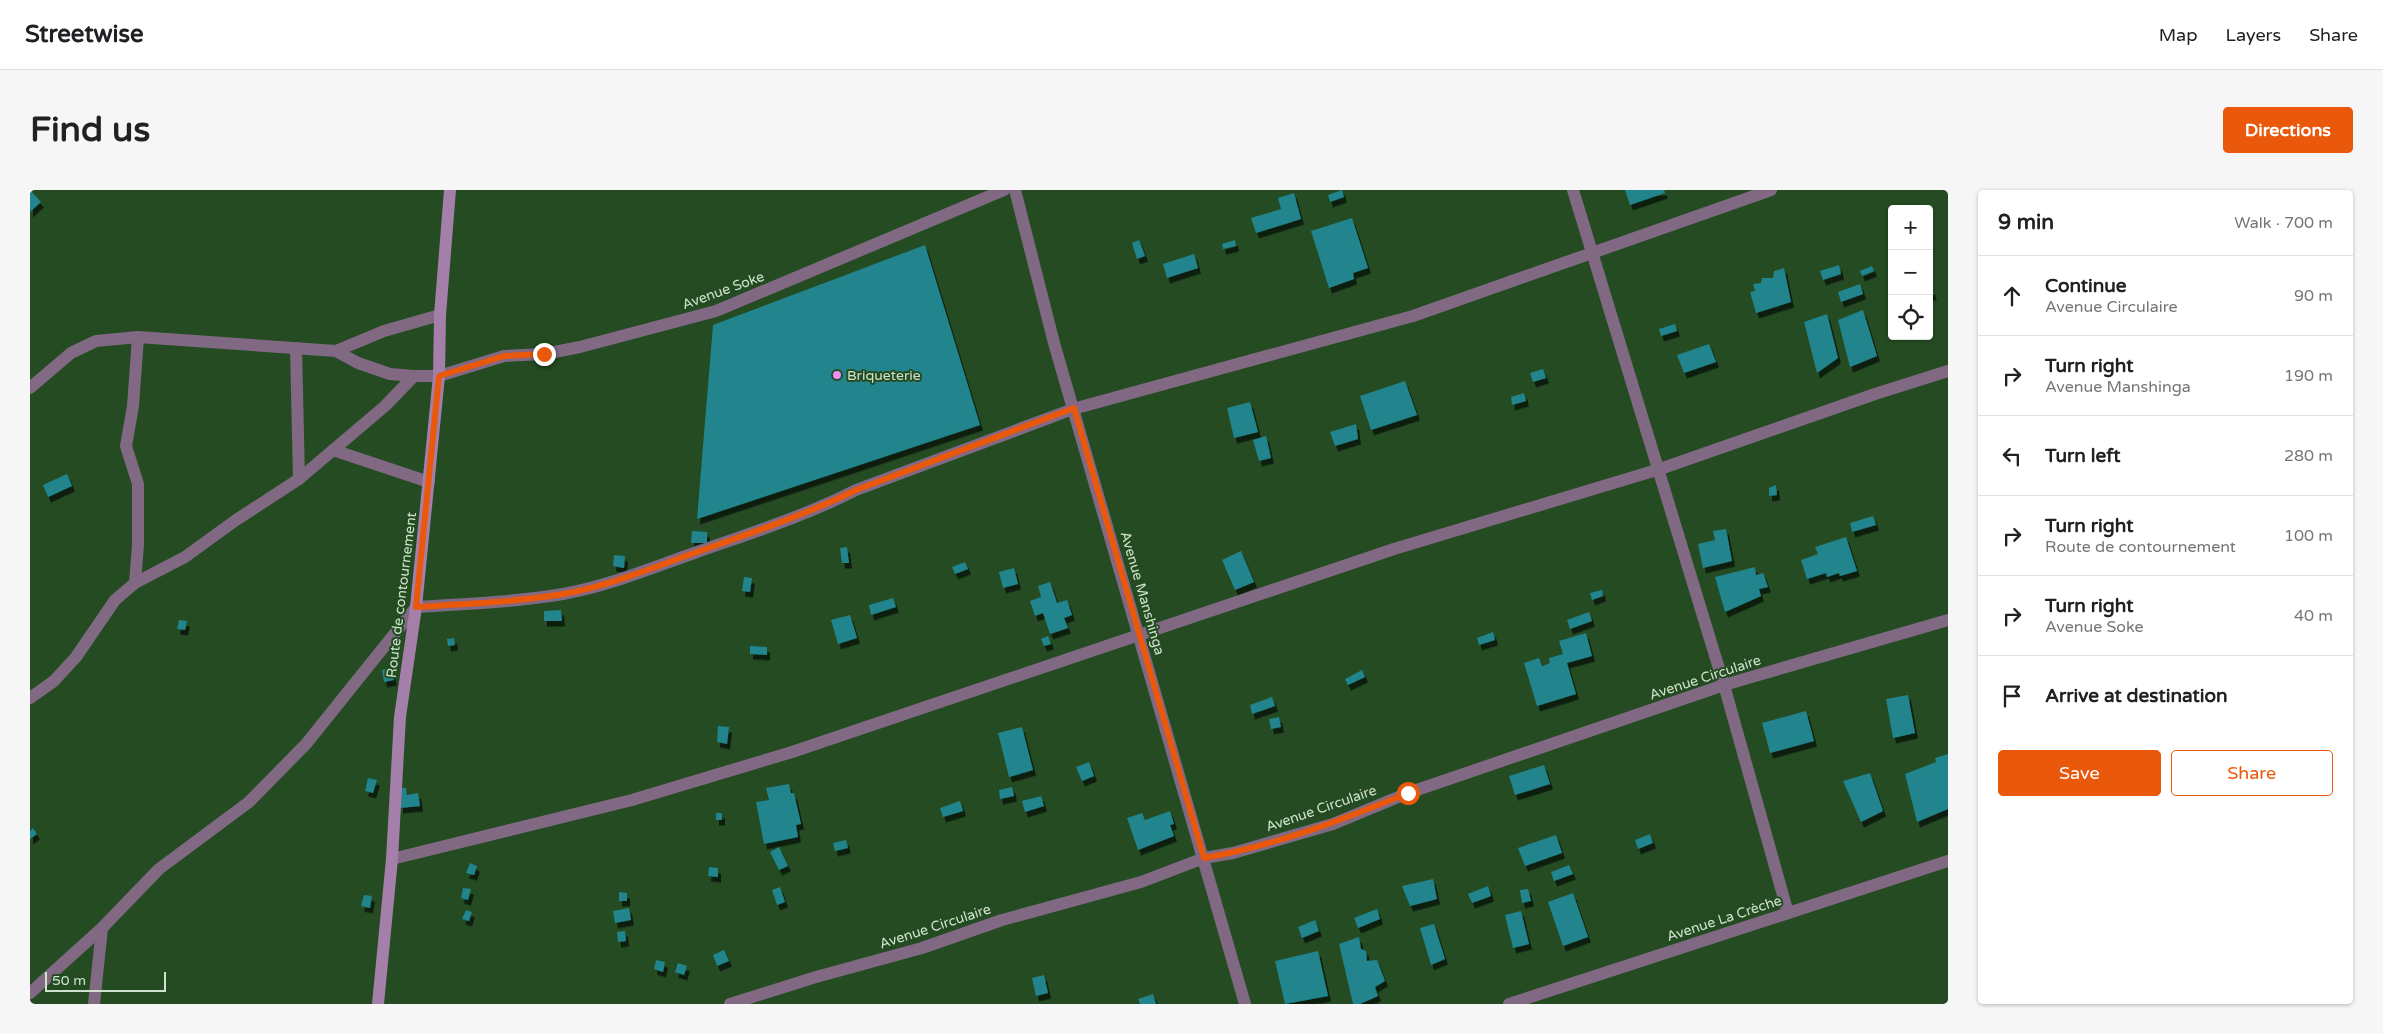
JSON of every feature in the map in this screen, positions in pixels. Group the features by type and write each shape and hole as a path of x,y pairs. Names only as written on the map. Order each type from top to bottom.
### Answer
{"street":[{"name":"Route de contournement","path":"378,1004 392,859 400,717 416,607 439,376 440,315 450,190"},
{"name":"Avenue Soke","path":"336,352 358,363 390,374 439,376 504,356 544,354 580,347 716,311 1004,190"},
{"name":"Avenue Manshinga","path":"1015,190 1074,408 1204,858 1244,1004"},
{"path":"1573,190 1660,469 1724,685 1788,913"},
{"path":"30,993 102,928 159,869 249,802 306,744 416,607 499,602 565,594 624,578 759,531 829,504 856,490 1074,408 1413,316 1771,190"},
{"path":"30,388 71,353 96,340 138,337 336,352 384,331 440,315"},
{"path":"135,583 138,545 138,484 126,446 133,406 138,337"},
{"path":"296,348 299,479"},
{"path":"392,859 632,800 736,769 1394,549 1660,469 1875,394 1948,371"},
{"path":"30,698 54,681 76,657 115,600 135,583 185,557 236,520 299,479 385,406 414,376"},
{"path":"333,450 429,482"},
{"name":"Avenue Circulaire","path":"730,1004 816,977 922,948 1002,920 1141,882 1204,858 1233,853 1333,824 1408,793 1724,685 1948,620"},
{"name":"Avenue La Crèche","path":"1508,1004 1525,1001 1948,861"},
{"path":"94,1004 102,928"}],"building":[{"path":"30,190 41,202 30,212"},
{"path":"1342,190 1344,197 1330,202 1328,195"},
{"path":"1625,190 1664,190 1665,193 1630,205"},
{"path":"1294,193 1301,219 1256,233 1251,218 1281,209 1278,198"},
{"path":"1352,218 1368,268 1353,273 1354,279 1329,288 1311,231"},
{"path":"1139,240 1145,256 1137,259 1132,243"},
{"path":"1235,240 1236,246 1223,249 1222,244"},
{"name":"Briqueterie","path":"925,245 980,425 697,519 713,325"},
{"path":"1194,254 1198,268 1167,278 1163,264"},
{"path":"1839,265 1841,274 1823,280 1820,271"},
{"path":"1872,266 1874,271 1862,276 1860,271"},
{"path":"1784,268 1791,302 1756,313 1750,292 1755,291 1753,284 1761,283 1762,278 1773,278 1774,271"},
{"path":"1860,284 1863,294 1841,302 1838,292"},
{"path":"1863,310 1877,356 1850,367 1838,320"},
{"path":"1827,314 1838,358 1817,373 1804,322"},
{"path":"1675,324 1677,331 1661,336 1659,329"},
{"path":"1709,344 1716,362 1684,373 1677,355"},
{"path":"1543,369 1546,378 1533,382 1530,373"},
{"path":"1405,381 1417,415 1371,430 1360,396"},
{"path":"1524,393 1526,401 1512,405 1511,397"},
{"path":"1250,402 1258,432 1234,438 1227,408"},
{"path":"1356,424 1358,439 1335,446 1330,432"},
{"path":"1266,436 1271,458 1259,461 1253,440"},
{"path":"67,474 72,486 48,497 43,485"},
{"path":"1776,485 1777,495 1769,496 1769,488"},
{"path":"1873,516 1876,525 1852,532 1850,523"},
{"path":"1726,529 1732,561 1703,568 1698,544 1715,540 1713,531"},
{"path":"692,531 707,532 707,543 691,543"},
{"path":"1846,537 1857,571 1840,576 1839,573 1827,577 1826,573 1807,579 1801,560 1818,554 1815,547"},
{"path":"847,547 849,563 842,563 840,548"},
{"path":"1241,551 1254,582 1235,590 1222,560"},
{"path":"614,555 625,556 624,568 613,566"},
{"path":"965,562 968,569 955,574 952,567"},
{"path":"1755,567 1756,575 1763,573 1768,587 1759,589 1761,596 1725,612 1715,577"},
{"path":"1014,568 1018,584 1003,588 999,572"},
{"path":"744,577 752,578 750,592 742,591"},
{"path":"1050,582 1057,603 1067,600 1072,615 1064,618 1068,628 1050,634 1043,613 1035,616 1030,601 1041,597 1038,586"},
{"path":"1602,590 1603,596 1592,600 1590,593"},
{"path":"893,598 896,607 871,615 869,605"},
{"path":"561,610 562,621 544,621 544,611"},
{"path":"1589,612 1592,621 1570,629 1567,620"},
{"path":"850,615 857,638 838,644 831,620"},
{"path":"179,620 187,621 185,630 177,629"},
{"path":"1493,632 1495,640 1479,645 1477,638"},
{"path":"1586,633 1592,656 1567,663 1576,694 1537,706 1524,663 1539,658 1542,666 1550,663 1549,658 1563,654 1559,641"},
{"path":"1048,636 1051,644 1044,646 1041,639"},
{"path":"454,638 455,645 448,646 447,639"},
{"path":"750,646 767,647 767,655 750,654"},
{"path":"391,668 394,680 384,682 382,670"},
{"path":"1362,670 1365,677 1348,685 1345,679"},
{"path":"1908,695 1915,733 1893,738 1886,699"},
{"path":"1272,697 1275,706 1252,714 1250,705"},
{"path":"1806,711 1814,741 1770,753 1762,723"},
{"path":"1279,717 1281,727 1271,729 1269,719"},
{"path":"718,726 729,727 727,744 717,742"},
{"path":"1022,727 1033,770 1009,777 998,733"},
{"path":"1948,754 1948,809 1917,822 1905,774 1936,762 1935,758"},
{"path":"1089,762 1094,776 1082,781 1076,767"},
{"path":"1544,765 1550,784 1515,795 1509,776"},
{"path":"1870,773 1883,811 1861,822 1843,781"},
{"path":"368,778 377,780 373,793 365,791"},
{"path":"789,784 791,793 794,793 801,824 796,825 798,837 764,844 756,802 769,800 766,788"},
{"path":"1012,787 1014,796 1000,799 999,790"},
{"path":"400,788 406,788 407,795 418,793 420,806 400,808"},
{"path":"1041,796 1044,806 1025,812 1022,801"},
{"path":"960,801 963,811 943,817 940,808"},
{"path":"1170,811 1174,824 1170,825 1174,836 1138,850 1127,818 1142,813 1145,820"},
{"path":"716,813 722,813 722,820 716,820"},
{"path":"33,828 37,834 30,839 30,831"},
{"path":"1650,834 1653,843 1638,849 1635,840"},
{"path":"1556,835 1562,853 1525,866 1518,848"},
{"path":"846,840 848,848 835,851 833,843"},
{"path":"779,847 788,866 779,870 770,852"},
{"path":"470,863 477,866 474,875 466,873"},
{"path":"1569,865 1573,874 1554,881 1551,872"},
{"path":"709,867 718,868 718,877 708,876"},
{"path":"1433,879 1437,899 1410,906 1402,886"},
{"path":"1488,886 1491,896 1472,903 1468,894"},
{"path":"780,887 785,902 777,905 772,890"},
{"path":"463,888 471,889 468,900 461,898"},
{"path":"1528,889 1531,901 1522,903 1520,890"},
{"path":"619,892 627,893 627,901 619,901"},
{"path":"1573,893 1588,937 1563,946 1548,902"},
{"path":"364,895 372,896 370,908 361,906"},
{"path":"629,908 631,920 615,923 613,911"},
{"path":"1377,909 1380,919 1358,928 1354,918"},
{"path":"466,910 472,912 469,921 462,919"},
{"path":"1521,911 1529,944 1513,948 1505,915"},
{"path":"1315,920 1319,931 1302,938 1298,927"},
{"path":"1434,924 1445,959 1431,965 1420,928"},
{"path":"625,931 626,941 618,942 617,932"},
{"path":"1359,937 1361,949 1366,951 1367,961 1377,960 1385,981 1375,987 1378,996 1360,1004 1353,1004 1339,944"},
{"path":"724,950 729,961 717,966 713,955"},
{"path":"1318,951 1328,996 1285,1004 1275,961"},
{"path":"656,960 665,962 663,972 654,969"},
{"path":"678,963 687,966 684,975 675,972"},
{"path":"1044,975 1048,993 1036,996 1032,978"},
{"path":"1153,994 1156,1004 1140,1004 1138,999"}],"place":[{"name":"Briqueterie","path":"837,375"}],"route":[{"path":"544,354 504,356 478,362 439,376 416,607 499,602 565,594 624,578 759,531 829,504 856,490 1074,408 1204,858 1233,853 1333,824 1408,793"}]}
